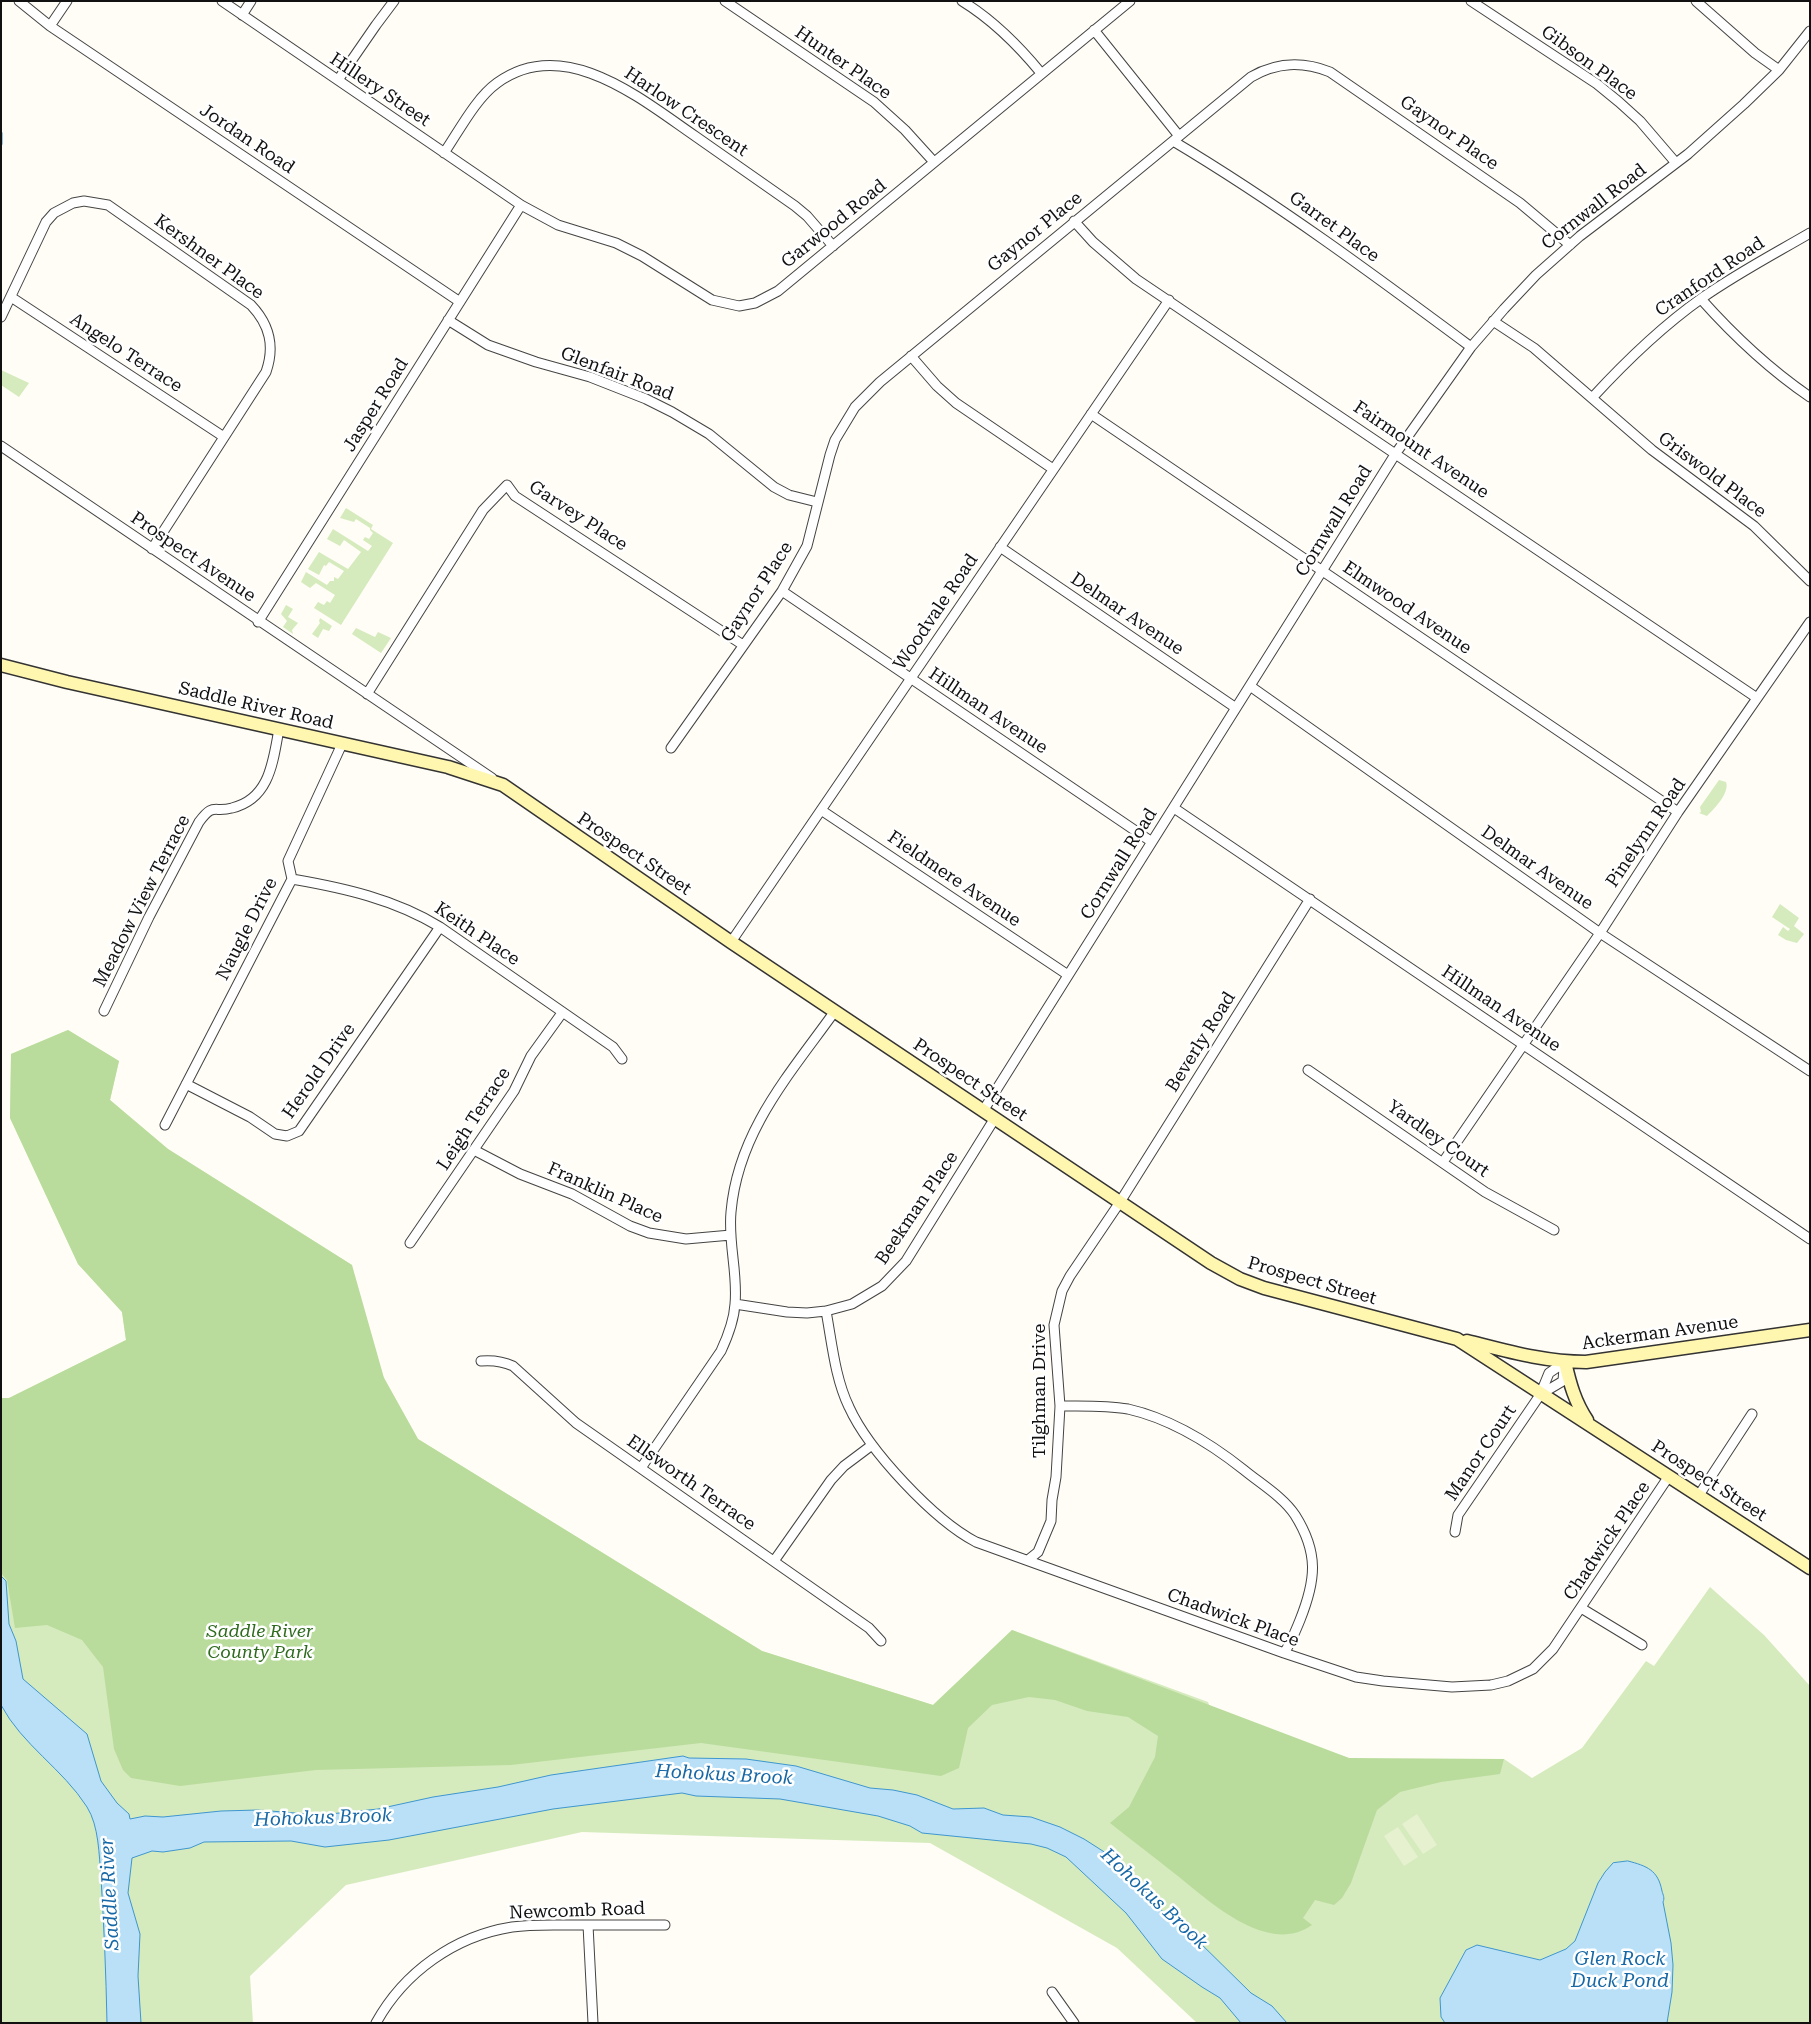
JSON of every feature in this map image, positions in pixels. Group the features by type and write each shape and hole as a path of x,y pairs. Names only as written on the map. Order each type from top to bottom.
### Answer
{"main road":[{"name":"Saddle River Road","path":"1,666 448,767 503,786"},
{"name":"Prospect Street","path":"503,786 731,942 1212,1264 1240,1279 1264,1288 1457,1339 1540,1395 1588,1423 1810,1568"},
{"name":"Ackerman Avenue","path":"1457,1339 1529,1357 1565,1362 1606,1360 1810,1330"},
{"name":"Prospect Street","path":"1565,1362 1570,1387 1588,1423"}],"street":[{"name":"Jordan Road","path":"19,1 50,26 460,302"},
{"path":"50,26 67,1"},
{"name":"Hillery Street","path":"222,1 521,205"},
{"path":"242,15 251,1"},
{"path":"338,80 394,1"},
{"name":"Hunter Place","path":"725,1 874,102 905,130 934,162"},
{"path":"962,1 1011,38 1041,73"},
{"name":"Garwood Road","path":"521,205 558,225 616,244 642,256 701,294 724,304 739,306 755,303 770,296 834,246 1130,1"},
{"name":"Gibson Place","path":"1471,1 1597,84 1640,121 1676,163"},
{"path":"1696,1 1755,53 1779,70"},
{"name":"Garret Place","path":"1094,30 1136,82 1176,138 1306,226 1471,348"},
{"name":"Cornwall Road","path":"984,1110 1396,453 1471,348 1493,321 1536,275 1570,245 1676,163 1744,104 1779,70 1809,35"},
{"name":"Gaynor Place","path":"670,748 782,591 807,546 830,455 844,423 870,390 1251,77 1262,71 1287,64 1316,66 1342,79 1520,203 1570,245"},
{"name":"Harlow Crescent","path":"444,153 485,93 497,83 510,75 533,67 557,66 572,68 594,74 629,91 795,206 807,216 834,246"},
{"name":"Kershner Place","path":"1,317 46,222 54,213 73,203 84,201 108,205 251,305 260,314 267,326 271,350 266,372 152,549"},
{"name":"Jasper Road","path":"258,622 521,205"},
{"name":"Fairmount Avenue","path":"1074,221 1114,261 1168,300 1757,698"},
{"name":"Cranford Road","path":"1592,398 1620,367 1649,340 1700,299 1810,233"},
{"name":"Angelo Terrace","path":"11,297 224,437"},
{"path":"1700,299 1741,342 1810,397"},
{"name":"Woodvale Road","path":"731,942 1168,300"},
{"name":"Glenfair Road","path":"448,320 488,345 536,362 590,377 646,399 709,434 774,487 789,495 817,502"},
{"path":"1493,321 1534,348 1592,398"},
{"path":"911,356 937,386 956,403 1053,469"},
{"name":"Griswold Place","path":"1592,398 1652,450 1754,526 1810,581"},
{"name":"Elmwood Avenue","path":"1091,414 1678,812"},
{"name":"Prospect Avenue","path":"1,446 366,694"},
{"name":"Garvey Place","path":"366,694 483,510 507,485 515,496 743,645"},
{"name":"Delmar Avenue","path":"1000,547 1236,708"},
{"name":"Hillman Avenue","path":"782,591 1152,842"},
{"name":"Pinelynn Road","path":"1443,1162 1600,933 1678,812 1810,622"},
{"name":"Delmar Avenue","path":"1250,686 1600,933 1810,1071"},
{"name":"Prospect Street","path":"366,694 503,786"},
{"name":"Meadow View Terrace","path":"104,1011 149,917 199,822 213,808 232,809 256,796 271,772 280,729"},
{"name":"Naugle Drive","path":"166,1125 292,879 288,861 342,744"},
{"name":"Hillman Avenue","path":"1174,808 1810,1239"},
{"name":"Fieldmere Avenue","path":"821,810 1068,975"},
{"name":"Keith Place","path":"292,879 336,886 416,912 613,1048 622,1059"},
{"name":"Beverly Road","path":"1120,1202 1310,900"},
{"name":"Herold Drive","path":"186,1084 250,1117 275,1134 286,1136 293,1134 304,1122 440,927"},
{"path":"641,1468 721,1351 728,1336 736,1290 730,1235 731,1214 735,1184 744,1151 764,1110 835,1011"},
{"name":"Leigh Terrace","path":"410,1243 514,1091 531,1056 562,1013"},
{"name":"Yardley Court","path":"1308,1070 1485,1192 1554,1230"},
{"name":"Beekman Place","path":"735,1304 787,1312 807,1313 826,1311 852,1304 882,1286 906,1261 995,1118"},
{"name":"Franklin Place","path":"474,1150 520,1174 572,1194 630,1226 649,1233 686,1239 730,1235"},
{"name":"Tilghman Drive","path":"1028,1560 1038,1552 1051,1521 1056,1477 1060,1406 1054,1324 1057,1308 1070,1276 1120,1202"},
{"name":"Chadwick Place","path":"826,1311 841,1387 860,1426 872,1444 904,1481 949,1525 962,1535 976,1542 1330,1670 1383,1681 1472,1688 1491,1685 1520,1676 1544,1659 1553,1650 1669,1476"},
{"name":"Ellsworth Terrace","path":"481,1361 494,1360 513,1366 576,1423 869,1628 881,1641"},
{"name":"Manor Court","path":"1540,1395 1563,1381 1565,1362"},
{"name":"Manor Court","path":"1455,1532 1458,1515 1540,1395 1549,1373 1565,1362"},
{"path":"1060,1406 1108,1406 1129,1410 1182,1429 1218,1449 1285,1504 1295,1515 1308,1539 1314,1572 1309,1597 1291,1643 1284,1653"},
{"path":"1699,1495 1752,1414"},
{"path":"774,1561 831,1480 844,1466 872,1444"},
{"path":"1581,1608 1642,1645"},
{"path":"588,1925 593,2023"},
{"name":"Newcomb Road","path":"376,2023 392,1998 406,1981 437,1956 453,1946 474,1937 512,1927 665,1925"},
{"path":"1052,1992 1074,2023"}],"green space":[{"path":"1,370 29,383 19,397 1,385"},
{"path":"346,508 373,525 371,529 393,543 341,625 314,608 318,602 324,605 327,601 330,603 335,595 316,583 310,588 301,582 306,572 327,585 330,581 334,581 334,577 338,579 344,571 329,562 326,566 324,565 319,575 308,569 319,552 348,569 361,552 344,540 340,546 327,539 333,529 368,551 372,546 363,540 365,537 369,539 373,533 370,528 356,519 354,522 340,518"},
{"path":"286,605 293,609 288,617 298,623 292,630 293,634 283,627 287,621 281,614"},
{"path":"320,618 332,626 329,631 323,629 318,638 312,634 320,623"},
{"path":"356,628 375,637 378,632 391,638 381,653 352,634"},
{"path":"1719,780 1726,782 1727,786 1724,796 1707,816 1699,813 1701,812 1700,807"},
{"path":"1780,904 1799,918 1794,926 1804,934 1797,943 1786,940 1778,935 1783,927 1788,931 1790,929 1772,917"},
{"name":"Saddle River County Park","path":"68,1030 119,1061 110,1100 168,1149 352,1265 358,1331 418,1439 762,1651 933,1705 1012,1630 1208,1702 1211,1710 1349,1758 1424,1762 1504,1759 1532,1778 1582,1748 1646,1661 1654,1666 1710,1587 1764,1635 1810,1686 1810,2023 1197,2023 1117,1948 930,1843 582,1832 346,1885 250,1976 253,2023 1,2023 1,1398 9,1398 126,1340 122,1312 78,1264 10,1118 11,1054"},
{"path":"68,1030 119,1061 110,1100 168,1149 352,1265 384,1378 418,1439 762,1651 933,1705 1012,1630 1349,1758 1504,1759 1500,1774 1441,1782 1400,1792 1377,1810 1351,1883 1342,1898 1334,1905 1315,1900 1303,1918 1312,1925 1295,1933 1276,1934 1238,1921 1220,1909 1110,1823 1129,1807 1155,1757 1158,1736 1128,1717 1087,1711 1055,1700 1029,1697 992,1705 968,1728 959,1768 941,1776 701,1743 511,1765 316,1770 180,1786 131,1778 123,1770 114,1749 103,1667 82,1640 47,1625 15,1628 7,1580 1,1573 1,1398 9,1398 126,1340 122,1312 78,1264 10,1118 11,1054"},
{"path":"1417,1814 1437,1845 1423,1854 1402,1824"},
{"path":"1398,1827 1418,1857 1404,1866 1384,1836"}],"water":[{"path":"1,1576 6,1581 9,1624 16,1641 23,1679 87,1734 101,1781 117,1803 129,1814 130,1819 145,1816 163,1817 221,1811 258,1810 320,1815 378,1809 433,1797 498,1787 551,1775 683,1756 689,1758 746,1759 796,1766 870,1788 917,1795 953,1809 984,1808 1003,1815 1031,1817 1060,1827 1084,1839 1120,1862 1165,1914 1191,1934 1251,1993 1272,2006 1287,2023 1241,2023 1220,1998 1162,1959 1126,1913 1066,1857 1047,1848 1031,1844 922,1833 910,1826 878,1816 780,1799 696,1796 682,1793 553,1809 389,1840 325,1847 291,1841 204,1842 190,1848 163,1852 152,1851 132,1858 128,1893 140,1934 138,1976 141,2023 107,2023 102,1896 99,1850 94,1823 87,1807 77,1793 31,1745 1,1705"},
{"name":"Glen Rock Duck Pond","path":"1628,1861 1651,1870 1658,1878 1664,1896 1663,1902 1673,1965 1672,1992 1667,2023 1445,2023 1441,2017 1440,1998 1466,1950 1477,1945 1540,1960 1566,1949 1575,1941 1598,1883 1605,1872 1613,1863"}],"waterway":[{"path":"1,133 1,144"}],"water label":[{"name":"Hohokus Brook","path":"724,1775"},
{"name":"Hohokus Brook","path":"323,1818"},
{"name":"Saddle River","path":"110,1894"},
{"name":"Hohokus Brook","path":"1154,1899"}]}
